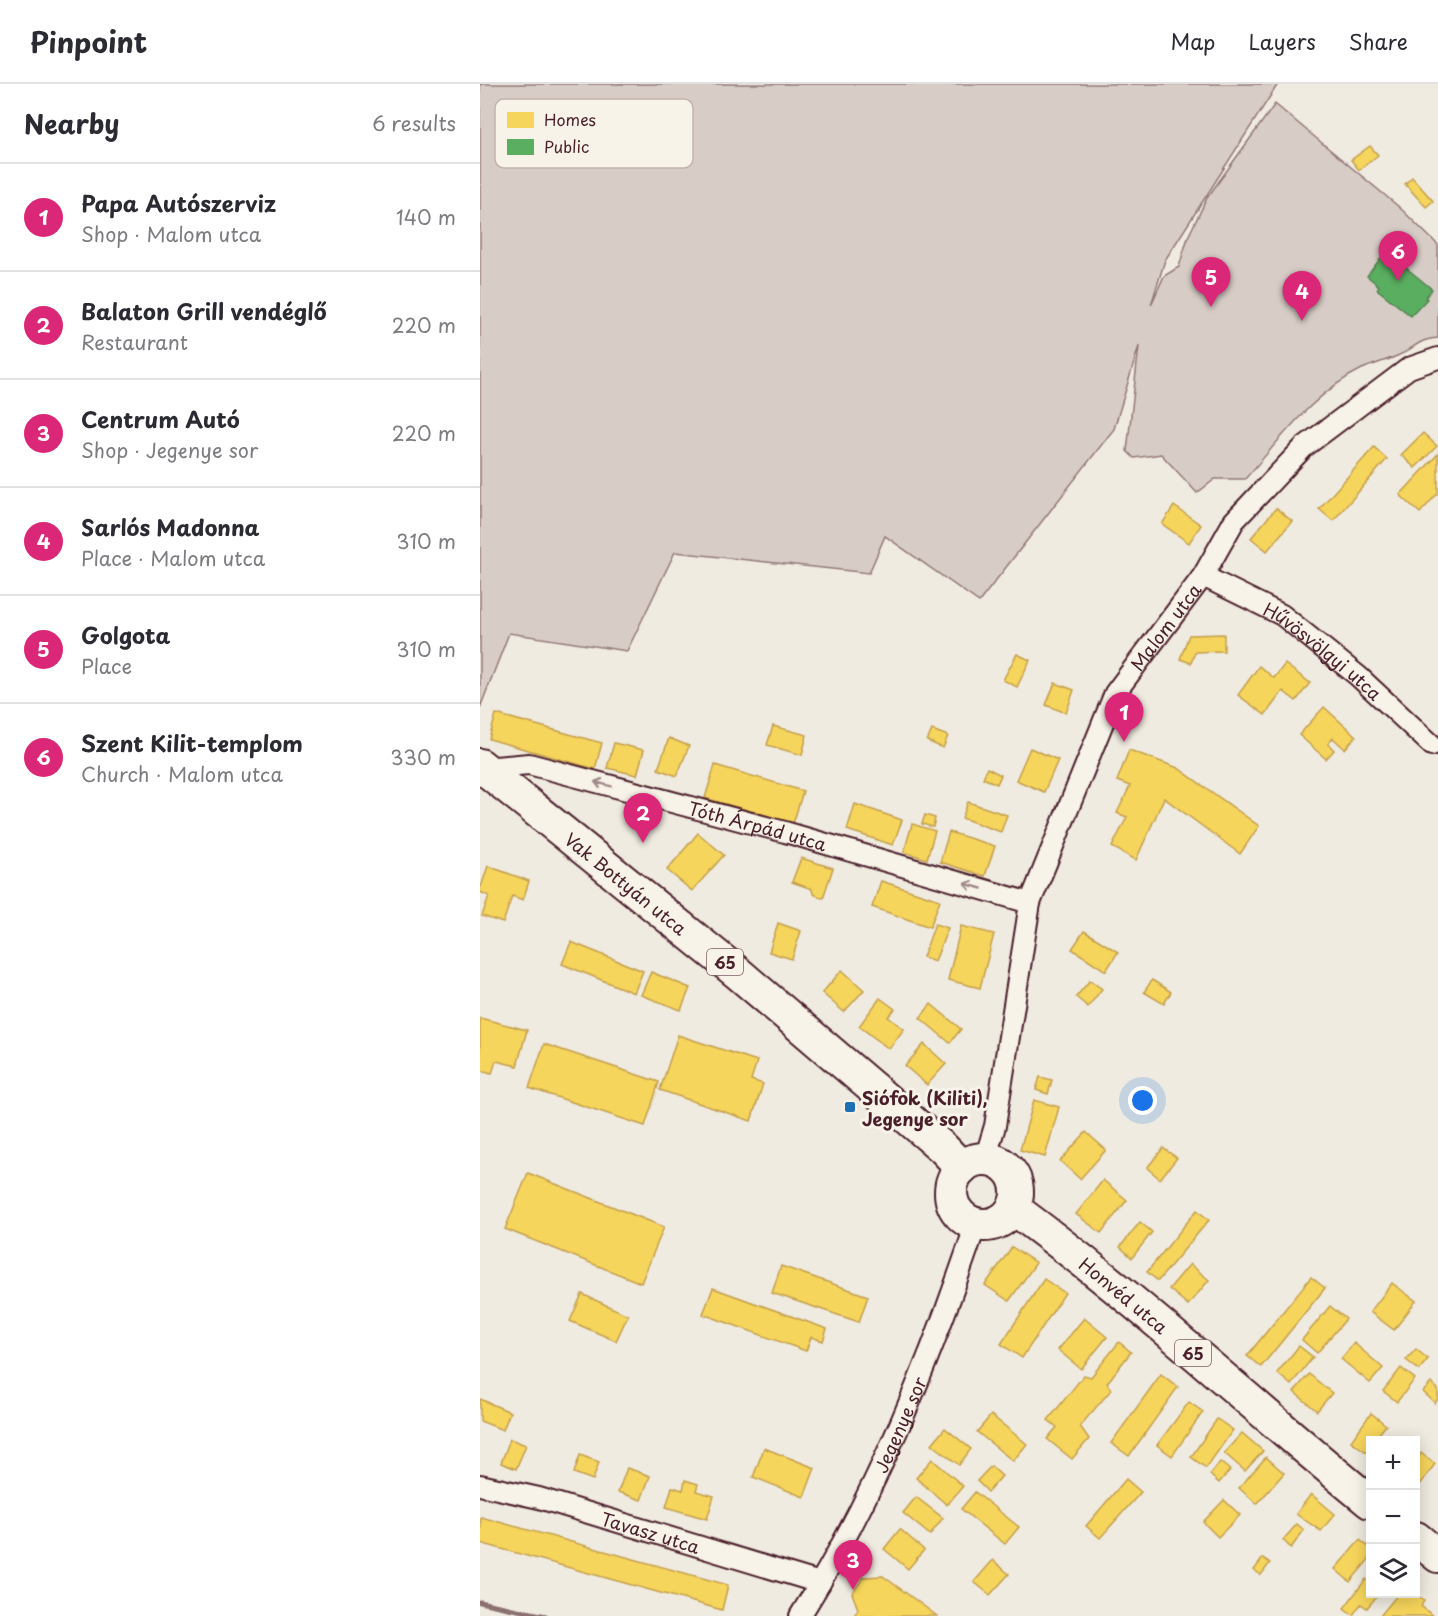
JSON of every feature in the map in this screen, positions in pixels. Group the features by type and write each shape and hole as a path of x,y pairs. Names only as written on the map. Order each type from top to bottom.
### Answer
{"main road":[{"name":"Vak Bottyán utca","path":"482,766 740,974 943,1148 974,1163"},
{"name":"65","path":"974,1163 995,1161 1010,1172 1017,1189 1013,1208"},
{"path":"974,1163 956,1175 952,1185 953,1204 959,1213 966,1220 986,1225 997,1222 1013,1208"},
{"name":"Honvéd utca","path":"1013,1208 1118,1290 1366,1498"},
{"path":"1420,1541 1438,1556"}],"street":[{"name":"Malom utca","path":"974,1163 995,1126 1029,903 1115,693 1203,576 1234,521 1304,447 1409,368 1438,358"},
{"name":"Hűvösvölgyi utca","path":"1203,576 1282,615 1358,676 1432,745"},
{"name":"Tóth Árpád utca","path":"482,766 529,764 785,832 1029,903"},
{"name":"Jegenye sor","path":"800,1616 820,1583 892,1443 949,1301 976,1224"},
{"name":"Tavasz utca","path":"480,1485 539,1498 820,1583"}],"shaded area":[{"path":"480,84 1278,84 1165,260 1151,305 1164,276 1179,267 1188,237 1207,198 1275,104 1399,207 1438,245 1438,338 1419,343 1393,358 1362,369 1328,390 1299,418 1245,479 1215,479 1197,493 1161,454 1134,458 1127,451 1139,346 1114,429 979,602 885,536 869,573 675,552 627,651 509,633 480,708"}],"building: Homes":[{"path":"1370,146 1378,155 1359,170 1351,160"},
{"path":"1412,177 1433,201 1426,207 1405,184"},
{"path":"1423,433 1437,446 1415,468 1401,455"},
{"path":"1374,447 1387,459 1333,521 1319,509"},
{"path":"1438,454 1438,493 1420,513 1400,495"},
{"path":"1174,506 1201,525 1189,543 1162,524"},
{"path":"1276,508 1292,521 1267,551 1251,538"},
{"path":"1224,634 1224,651 1195,652 1191,663 1180,659 1189,635"},
{"path":"1017,654 1030,660 1017,687 1003,680"},
{"path":"1285,664 1310,683 1296,701 1283,691 1265,715 1238,695 1259,666 1274,678"},
{"path":"1055,683 1074,690 1066,713 1046,705"},
{"path":"1324,707 1356,736 1345,749 1333,738 1328,744 1334,750 1326,759 1299,735"},
{"path":"496,714 602,743 595,769 489,739"},
{"path":"773,726 807,735 802,755 767,745"},
{"path":"932,730 948,736 943,748 927,741"},
{"path":"669,738 689,746 677,776 658,769"},
{"path":"614,743 644,750 637,775 607,768"},
{"path":"1030,748 1058,760 1044,792 1016,780"},
{"path":"1129,750 1178,768 1259,826 1240,854 1164,798 1136,860 1112,847 1127,817 1117,813 1130,786 1117,781"},
{"path":"715,765 803,791 793,824 705,798"},
{"path":"987,768 1001,775 997,784 983,778"},
{"path":"968,802 1007,815 1001,832 962,818"},
{"path":"855,804 902,820 893,845 847,830"},
{"path":"925,815 935,818 933,827 922,824"},
{"path":"912,824 935,831 927,859 904,852"},
{"path":"949,832 995,846 985,876 940,862"},
{"path":"698,833 724,855 692,891 667,870"},
{"path":"801,858 833,868 823,898 813,894 812,889 792,882"},
{"path":"488,866 529,881 523,900 512,896 503,923 482,916 489,896 480,890"},
{"path":"881,881 940,900 930,927 872,907"},
{"path":"778,923 801,931 792,959 769,952"},
{"path":"935,924 948,928 935,961 923,957"},
{"path":"961,926 994,934 980,988 948,980"},
{"path":"1084,931 1118,952 1106,971 1072,949"},
{"path":"571,942 643,971 634,993 562,964"},
{"path":"842,970 864,990 844,1012 822,993"},
{"path":"651,972 690,988 681,1010 641,995"},
{"path":"1090,980 1102,989 1088,1007 1076,997"},
{"path":"1152,980 1171,992 1164,1004 1144,992"},
{"path":"880,998 895,1009 888,1017 904,1029 889,1049 859,1026"},
{"path":"931,1004 961,1029 950,1043 920,1018"},
{"path":"480,1018 527,1030 517,1066 496,1061 492,1073 480,1070"},
{"path":"678,1035 757,1061 751,1080 763,1084 751,1121 660,1090"},
{"path":"544,1044 659,1082 645,1126 529,1088"},
{"path":"924,1044 946,1064 927,1085 905,1066"},
{"path":"1040,1077 1052,1080 1048,1094 1036,1090"},
{"path":"1034,1100 1059,1107 1045,1157 1020,1150"},
{"path":"1086,1132 1106,1150 1080,1179 1060,1161"},
{"path":"1163,1148 1177,1158 1160,1179 1147,1168"},
{"path":"528,1173 664,1227 641,1283 505,1229"},
{"path":"1103,1180 1127,1200 1101,1233 1076,1214"},
{"path":"1197,1210 1209,1220 1158,1281 1147,1272"},
{"path":"1140,1222 1152,1232 1132,1258 1120,1247"},
{"path":"1012,1247 1036,1263 1009,1301 985,1285"},
{"path":"1190,1264 1209,1280 1188,1305 1169,1289"},
{"path":"781,1266 868,1296 859,1322 772,1293"},
{"path":"1311,1277 1325,1288 1261,1367 1247,1356"},
{"path":"1044,1279 1065,1293 1022,1358 1001,1344"},
{"path":"1392,1283 1416,1301 1394,1330 1370,1312"},
{"path":"713,1288 827,1329 823,1341 811,1337 806,1351 703,1314"},
{"path":"582,1294 628,1315 616,1341 570,1321"},
{"path":"1330,1306 1346,1319 1317,1353 1302,1340"},
{"path":"1084,1318 1107,1337 1081,1369 1058,1350"},
{"path":"1119,1342 1131,1352 1107,1383 1111,1390 1080,1426 1089,1439 1072,1459 1047,1439 1057,1427 1048,1420 1084,1375 1091,1377"},
{"path":"1354,1343 1383,1368 1370,1383 1341,1359"},
{"path":"1299,1346 1313,1357 1291,1385 1277,1373"},
{"path":"1416,1349 1428,1359 1419,1370 1406,1360"},
{"path":"1401,1368 1415,1379 1397,1402 1383,1391"},
{"path":"1161,1374 1178,1387 1129,1456 1111,1443"},
{"path":"1309,1374 1332,1393 1317,1411 1294,1392"},
{"path":"1431,1383 1438,1389 1438,1399 1435,1403 1423,1392"},
{"path":"480,1399 510,1412 503,1430 480,1421"},
{"path":"1189,1402 1203,1412 1172,1456 1157,1445"},
{"path":"1371,1413 1386,1425 1377,1436 1366,1436 1366,1452 1351,1441"},
{"path":"991,1415 1027,1444 1013,1461 977,1432"},
{"path":"1217,1419 1233,1430 1206,1468 1191,1457"},
{"path":"945,1428 971,1449 959,1465 932,1444"},
{"path":"1242,1433 1263,1451 1245,1471 1224,1453"},
{"path":"510,1439 526,1445 516,1469 501,1463"},
{"path":"764,1448 815,1468 804,1497 753,1477"},
{"path":"1421,1453 1435,1464 1420,1485"},
{"path":"580,1455 599,1462 593,1480 574,1473"},
{"path":"1266,1457 1284,1473 1257,1504 1239,1488"},
{"path":"932,1459 963,1486 947,1505 916,1478"},
{"path":"1220,1462 1230,1470 1219,1483 1210,1475"},
{"path":"991,1466 1002,1476 988,1492 977,1481"},
{"path":"627,1468 650,1476 641,1500 618,1492"},
{"path":"1126,1479 1141,1492 1100,1538 1086,1526"},
{"path":"685,1480 698,1484 696,1491 714,1496 707,1519 666,1507 672,1487 683,1490"},
{"path":"975,1492 1019,1527 1005,1544 961,1509"},
{"path":"1311,1494 1335,1514 1321,1531 1296,1514"},
{"path":"916,1497 943,1518 930,1535 903,1513"},
{"path":"1224,1500 1240,1515 1218,1537 1203,1522"},
{"path":"481,1517 728,1585 722,1610 480,1543"},
{"path":"1297,1524 1304,1530 1291,1548 1283,1540"},
{"path":"900,1529 924,1550 908,1569 884,1549"},
{"path":"1360,1540 1366,1545 1366,1563 1350,1582 1335,1569"},
{"path":"1263,1558 1270,1563 1261,1575 1254,1570"},
{"path":"993,1560 1009,1574 990,1595 974,1582"},
{"path":"883,1576 937,1616 854,1616 858,1609 852,1593 864,1577"},
{"path":"1366,1579 1366,1598 1376,1598 1367,1608 1361,1604 1353,1615 1344,1608"},
{"path":"1395,1598 1420,1598 1424,1601 1421,1606 1433,1616 1380,1616"}],"building: Public":[{"path":"1383,255 1396,266 1399,262 1432,289 1425,298 1427,299 1411,316 1377,289 1379,286 1367,276"}],"waterway":[{"path":"480,1602 546,1616"}],"place":[{"name":"Szent Kilit-templom","path":"1398,281"},
{"name":"Golgota","path":"1211,307"},
{"name":"Sarlós Madonna","path":"1302,321"},
{"name":"Papa Autószerviz","path":"1124,742"},
{"name":"Balaton Grill vendéglő","path":"643,843"},
{"name":"Siófok (Kiliti), Jegenye sor","path":"850,1107"},
{"name":"Centrum Autó","path":"853,1590"}]}
